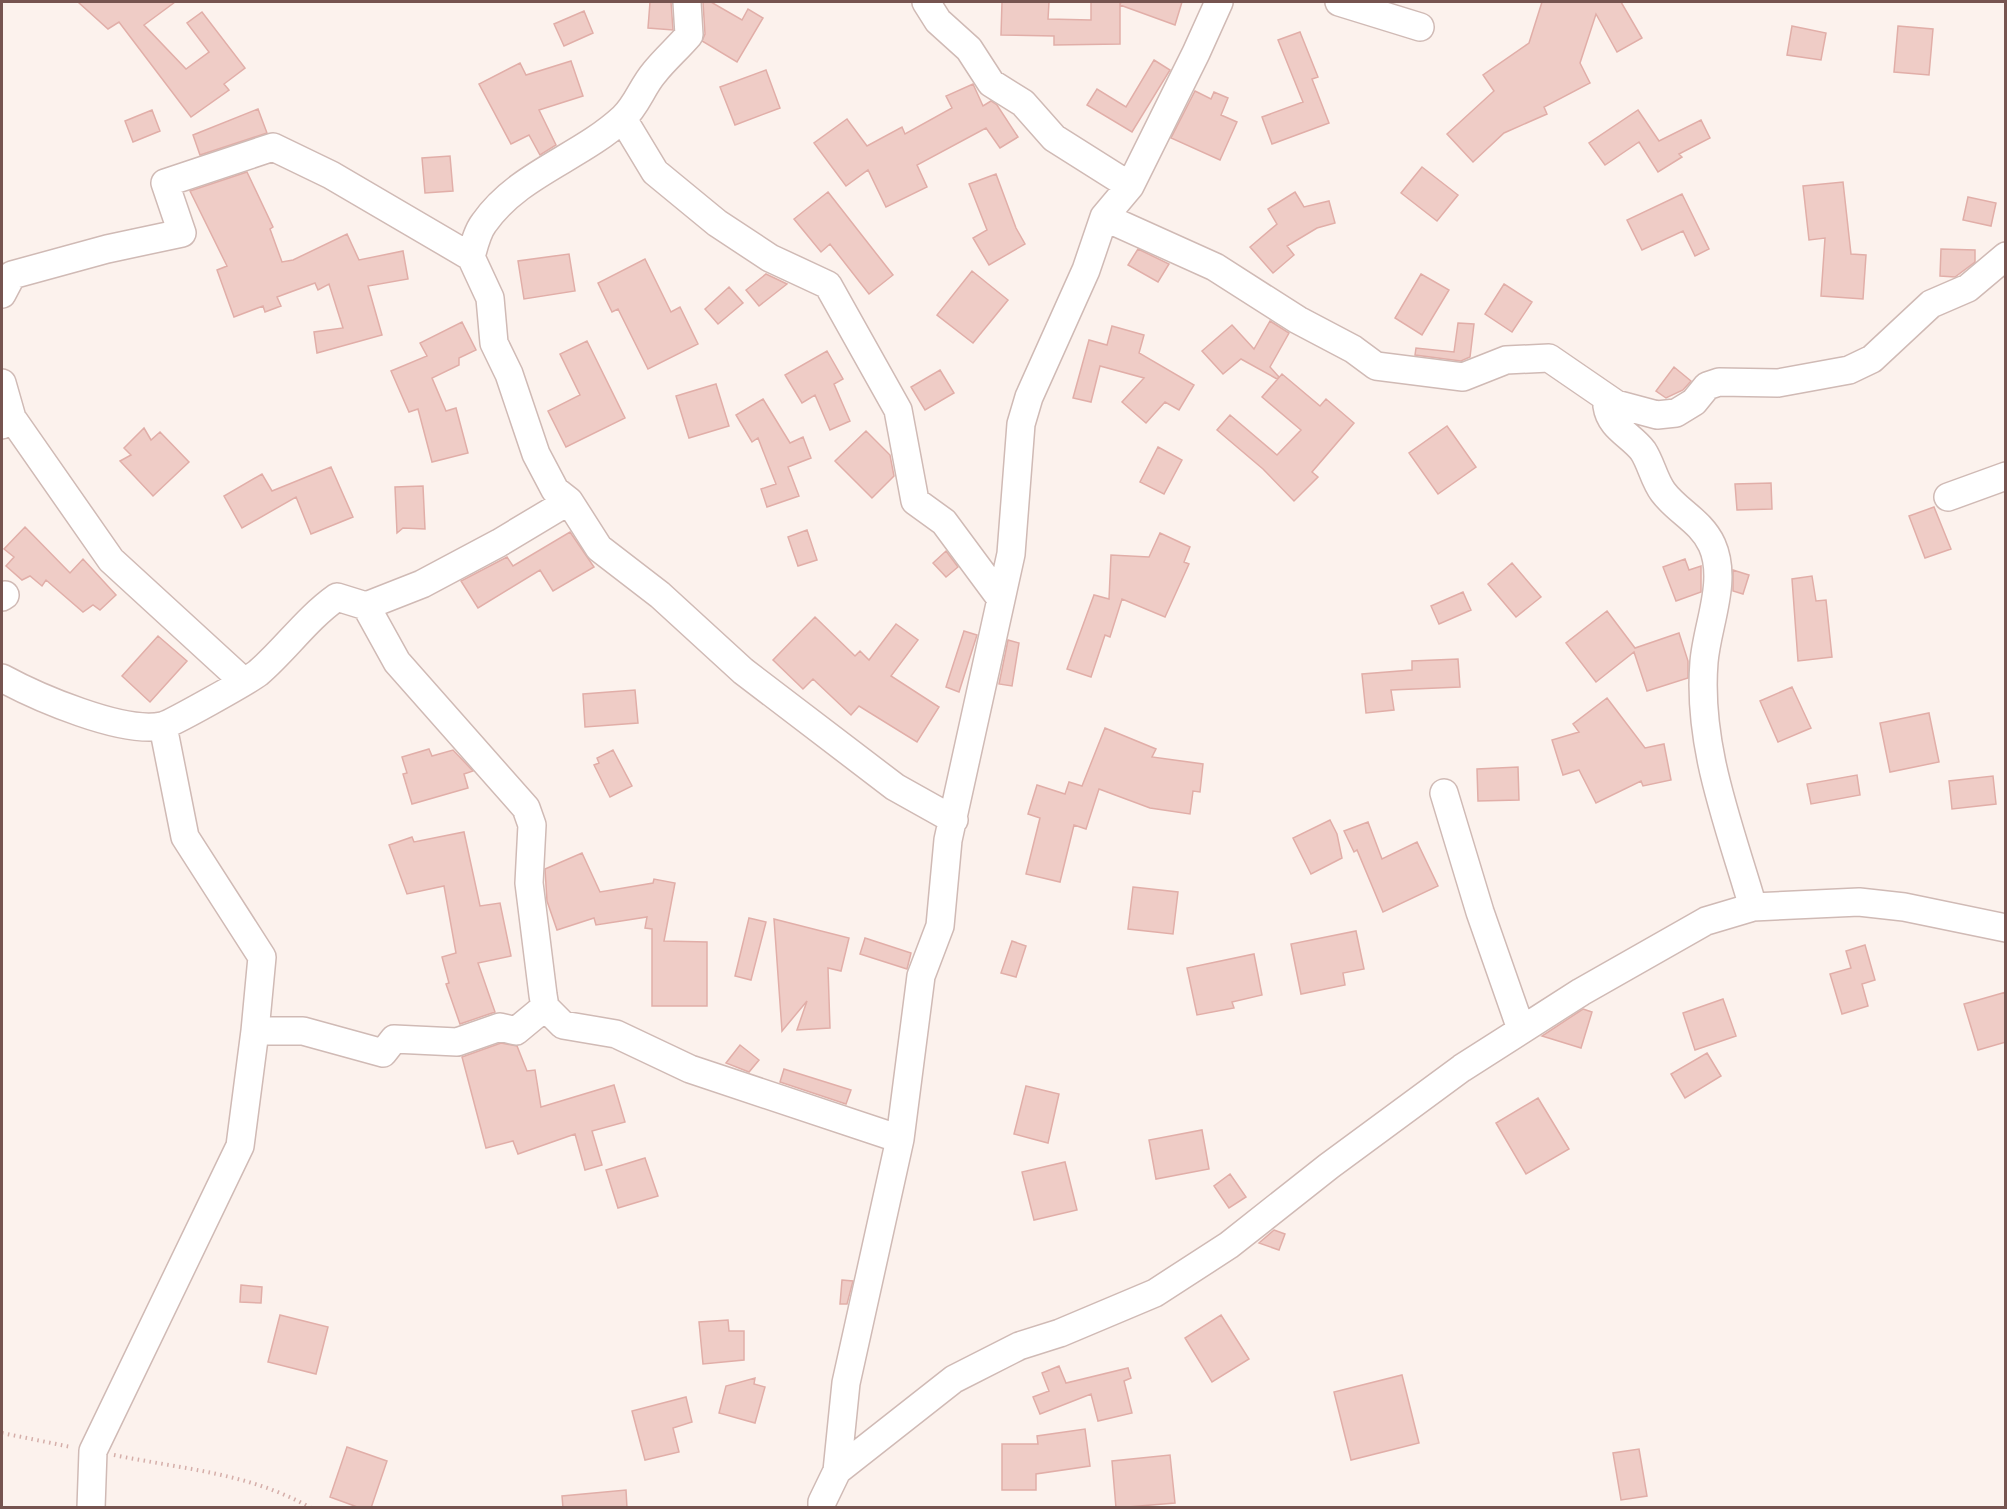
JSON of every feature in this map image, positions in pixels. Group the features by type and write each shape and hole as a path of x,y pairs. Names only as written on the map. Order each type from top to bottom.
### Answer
{"street":[{"path":"471,257 483,224 509,194 623,119 637,104 644,87 656,70 688,35 687,2"},
{"path":"926,2 938,21 969,49 991,83 1023,103 1054,138 1130,186"},
{"path":"822,1508 822,1502 837,1471 846,1383 900,1139 921,976 940,926 948,840 1011,554 1021,424 1029,397 1086,270 1104,217 1130,186 1196,53 1218,2"},
{"path":"1339,2 1420,27"},
{"path":"623,119 655,172 717,223 771,258 828,285 898,411 915,501 944,522 1001,599"},
{"path":"2,294 12,275 107,249 182,233 165,183 273,147 332,175 471,257 490,298 494,343 509,374 536,454 555,490 568,501 599,548 660,595 743,671 895,787 954,820"},
{"path":"1104,217 1215,267 1280,310 1353,349 1376,366 1463,377 1506,360 1549,358 1616,404 1657,415 1676,413 1694,402 1707,386 1719,382 1778,382 1849,370 1872,359 1931,304 1968,288 2006,256"},
{"path":"2,383 7,421 111,560 243,681"},
{"path":"1616,404 1607,406 1608,416 1642,450 1662,492 1702,528 1713,547 1719,574 1705,645 1703,678 1706,731 1715,783 1752,907"},
{"path":"1948,497 2006,476"},
{"path":"2,678 37,697 96,716 133,725 163,726 257,674 314,614 337,597 366,606 422,584 499,543 568,501"},
{"path":"366,606 397,662 526,808 532,825 528,865 529,883 545,1007 563,1025 616,1034 690,1069 900,1139"},
{"path":"91,1508 93,1451 240,1146 262,957 185,837 163,726"},
{"path":"1444,793 1480,912 1521,1029"},
{"path":"837,1471 954,1378 1019,1346 1072,1329 1155,1293 1229,1245 1422,1096 1521,1029 1706,921 1752,907 1859,902 1904,907 2006,928"},
{"path":"255,1031 303,1031 383,1053 394,1039 457,1042 500,1027 516,1031 545,1007"}],"path":[{"path":"2,1433 229,1475 259,1484 311,1508"}],"building":[{"path":"78,2 175,2 144,25 186,69 209,52 187,23 202,12 245,68 224,84 229,90 191,117 119,22 108,29"},
{"path":"650,2 671,2 673,30 648,28"},
{"path":"703,2 711,2 742,20 748,9 763,18 737,62 702,41 705,34"},
{"path":"1002,2 1049,2 1048,19 1091,20 1091,2 1120,2 1120,44 1054,45 1054,36 1001,35"},
{"path":"1121,2 1182,2 1175,25 1120,5"},
{"path":"1542,2 1621,2 1642,38 1617,52 1596,14 1580,63 1590,83 1544,107 1547,114 1504,133 1473,162 1447,134 1494,91 1483,75 1529,43"},
{"path":"584,11 593,33 564,46 554,24"},
{"path":"1792,26 1826,33 1821,60 1787,55"},
{"path":"1898,26 1933,29 1929,75 1894,72"},
{"path":"1300,32 1318,77 1312,79 1329,123 1272,144 1262,117 1303,102 1278,40"},
{"path":"1154,60 1170,70 1132,132 1087,105 1097,89 1126,107"},
{"path":"571,61 583,96 539,110 556,145 540,155 529,135 511,144 479,84 520,63 526,75"},
{"path":"766,70 780,108 735,125 720,87"},
{"path":"973,84 983,106 991,101 997,105 1018,137 1000,148 986,128 917,165 927,187 886,207 868,170 846,186 814,143 847,119 867,146 902,127 905,134 952,108 946,96"},
{"path":"1195,91 1211,99 1214,92 1228,98 1221,115 1237,122 1220,160 1171,138"},
{"path":"258,109 267,133 200,155 193,135"},
{"path":"152,110 160,131 133,142 125,121"},
{"path":"1638,110 1659,141 1701,120 1710,138 1679,154 1682,157 1658,172 1639,142 1605,165 1589,143"},
{"path":"450,156 453,191 425,193 422,158"},
{"path":"1422,167 1458,195 1437,221 1401,193"},
{"path":"247,172 273,227 270,229 282,262 293,260 347,234 359,260 403,251 408,279 368,286 382,335 317,353 314,332 343,328 329,284 318,290 315,283 277,297 281,306 265,312 263,306 234,317 217,270 227,266 190,191"},
{"path":"996,174 1016,228 1025,244 989,265 973,238 987,230 969,184"},
{"path":"1843,182 1851,254 1866,255 1863,299 1821,296 1825,238 1809,240 1803,186"},
{"path":"828,192 893,275 869,294 830,244 821,252 794,219"},
{"path":"1295,192 1304,207 1329,201 1335,223 1317,228 1287,246 1294,255 1273,273 1250,247 1277,224 1268,209"},
{"path":"1682,194 1709,249 1695,256 1683,231 1642,250 1627,220"},
{"path":"1968,197 1996,203 1991,226 1963,220"},
{"path":"1138,249 1169,264 1158,282 1128,265"},
{"path":"1941,249 1975,250 1975,262 1955,277 1940,276"},
{"path":"569,254 575,291 524,299 518,261"},
{"path":"645,259 671,312 680,307 698,344 648,369 618,309 612,312 598,283"},
{"path":"972,271 1008,300 973,343 937,315"},
{"path":"766,274 787,284 759,306 746,290"},
{"path":"1421,274 1449,290 1422,335 1395,318"},
{"path":"1504,284 1532,302 1512,332 1485,314"},
{"path":"729,287 743,303 718,324 705,309"},
{"path":"1270,321 1289,333 1270,367 1279,377 1277,379 1241,359 1223,374 1202,351 1232,325 1254,349"},
{"path":"462,322 476,350 459,358 459,365 432,378 446,411 456,408 468,453 432,462 418,409 409,412 391,371 427,356 420,343"},
{"path":"1458,323 1474,324 1470,357 1461,361 1415,355 1416,348 1454,352"},
{"path":"1112,326 1144,335 1139,353 1194,385 1179,410 1165,402 1146,423 1122,402 1144,378 1100,366 1091,402 1073,398 1089,340 1107,345"},
{"path":"587,341 625,418 566,447 548,411 580,395 560,354"},
{"path":"827,351 843,379 834,384 850,421 830,430 815,395 802,403 785,375"},
{"path":"1674,367 1691,381 1683,390 1666,398 1656,391"},
{"path":"940,370 954,393 925,410 911,387"},
{"path":"1282,374 1320,406 1326,399 1354,423 1312,472 1318,477 1294,501 1263,469 1217,430 1230,415 1277,455 1301,430 1262,397"},
{"path":"716,384 729,426 689,438 676,396"},
{"path":"763,399 790,443 803,437 811,458 788,467 799,496 767,507 761,489 776,484 758,438 752,442 736,415"},
{"path":"1447,426 1476,467 1438,494 1409,453"},
{"path":"144,428 151,440 160,432 189,462 153,496 120,461 131,455 124,448"},
{"path":"866,431 890,455 894,476 872,498 835,461"},
{"path":"1158,447 1182,460 1164,494 1140,482"},
{"path":"331,467 353,517 311,534 296,497 242,528 224,496 262,474 272,491"},
{"path":"1771,483 1772,509 1737,510 1735,484"},
{"path":"423,486 425,529 403,528 397,533 395,487"},
{"path":"1934,507 1951,549 1925,558 1909,516"},
{"path":"25,527 70,573 83,559 116,595 100,610 93,605 83,612 46,580 42,586 30,576 22,580 6,566 14,557 4,549"},
{"path":"807,530 817,560 798,566 788,537"},
{"path":"570,532 594,567 553,591 540,570 478,608 461,581 507,557 513,566"},
{"path":"1160,533 1190,547 1184,562 1189,564 1165,617 1122,599 1110,637 1105,635 1091,677 1067,669 1094,595 1109,599 1111,555 1149,557"},
{"path":"946,551 958,567 946,577 933,563"},
{"path":"1685,559 1689,570 1701,566 1701,592 1676,601 1663,567"},
{"path":"1512,563 1541,597 1516,617 1488,584"},
{"path":"1733,570 1749,575 1743,594 1733,591"},
{"path":"1812,576 1816,601 1826,600 1832,657 1798,661 1792,579"},
{"path":"1463,592 1471,610 1439,624 1431,606"},
{"path":"1607,611 1635,648 1679,633 1688,661 1688,678 1647,691 1634,652 1596,682 1566,643"},
{"path":"815,617 855,656 860,651 869,660 896,624 918,640 891,676 939,707 917,742 859,706 851,715 813,679 803,689 773,660"},
{"path":"964,631 977,635 959,692 946,687"},
{"path":"158,636 187,661 150,702 122,676"},
{"path":"1008,640 1019,643 1012,686 999,684"},
{"path":"1458,659 1460,687 1391,690 1394,710 1366,713 1362,674 1412,670 1412,661"},
{"path":"1792,687 1811,728 1778,742 1760,701"},
{"path":"635,690 638,723 585,727 583,694"},
{"path":"1607,698 1645,748 1664,744 1671,780 1643,786 1641,781 1596,803 1579,770 1563,775 1552,740 1579,732 1573,724"},
{"path":"1929,713 1939,762 1890,772 1880,723"},
{"path":"1105,728 1156,749 1152,757 1203,764 1200,792 1193,791 1190,814 1150,808 1099,789 1086,829 1074,825 1060,882 1026,874 1040,818 1028,814 1037,785 1065,794 1069,782 1082,786"},
{"path":"429,749 432,756 453,750 473,771 464,774 468,788 412,804 403,774 407,773 402,757"},
{"path":"613,750 632,786 610,797 594,765 599,763 597,758"},
{"path":"1518,767 1519,800 1478,801 1477,769"},
{"path":"1857,775 1860,795 1811,804 1807,784"},
{"path":"1993,776 1996,804 1952,809 1949,781"},
{"path":"1330,820 1337,834 1342,858 1311,874 1293,838"},
{"path":"1368,822 1382,859 1417,842 1438,886 1383,912 1357,850 1354,852 1344,831"},
{"path":"464,832 480,906 500,903 511,956 478,963 495,1012 460,1024 446,984 449,983 442,957 456,953 444,886 407,894 389,845 412,837 414,842"},
{"path":"582,853 600,892 653,883 654,879 675,883 664,941 707,942 707,1006 652,1006 652,929 645,928 647,917 596,925 594,918 557,930 547,901 545,869"},
{"path":"1133,887 1178,892 1173,934 1128,929"},
{"path":"749,918 766,922 751,980 735,976"},
{"path":"774,919 849,938 841,971 828,968 830,1028 797,1030 807,1001 782,1031"},
{"path":"1356,931 1364,969 1343,973 1345,985 1301,994 1291,944"},
{"path":"865,938 911,953 907,969 860,954"},
{"path":"1012,941 1026,946 1016,977 1001,973"},
{"path":"1865,945 1875,980 1862,984 1868,1006 1842,1014 1830,974 1851,968 1846,951"},
{"path":"1254,954 1262,995 1232,1002 1234,1008 1197,1015 1187,968"},
{"path":"2006,992 2006,1042 1978,1050 1964,1004"},
{"path":"1723,999 1736,1036 1695,1050 1683,1013"},
{"path":"1583,1009 1592,1012 1581,1048 1542,1036"},
{"path":"501,1043 517,1046 527,1071 535,1070 541,1107 614,1085 625,1122 592,1131 602,1165 585,1170 575,1134 518,1154 513,1141 486,1148 462,1057"},
{"path":"740,1045 759,1060 749,1072 726,1063"},
{"path":"1707,1053 1721,1076 1685,1098 1671,1074"},
{"path":"784,1069 851,1090 846,1104 780,1082"},
{"path":"1026,1086 1059,1094 1048,1143 1014,1134"},
{"path":"1538,1098 1569,1149 1526,1174 1496,1123"},
{"path":"1202,1130 1209,1169 1156,1179 1149,1140"},
{"path":"645,1158 658,1196 618,1208 606,1170"},
{"path":"1065,1162 1077,1210 1034,1220 1022,1172"},
{"path":"1230,1174 1246,1197 1229,1208 1214,1186"},
{"path":"1274,1230 1285,1234 1279,1250 1259,1243"},
{"path":"842,1280 853,1281 847,1304 840,1304"},
{"path":"241,1285 262,1287 261,1303 240,1302"},
{"path":"280,1315 328,1327 316,1374 268,1362"},
{"path":"1221,1315 1249,1359 1212,1382 1185,1338"},
{"path":"728,1320 729,1331 744,1331 744,1360 703,1364 699,1322"},
{"path":"1059,1366 1066,1383 1128,1368 1131,1378 1124,1381 1132,1413 1098,1421 1091,1394 1040,1414 1033,1397 1049,1391 1042,1373"},
{"path":"1402,1375 1419,1443 1351,1460 1334,1392"},
{"path":"755,1378 754,1384 765,1387 755,1423 719,1413 726,1386"},
{"path":"686,1397 692,1422 673,1428 679,1452 645,1460 632,1411"},
{"path":"1085,1429 1090,1466 1036,1474 1036,1490 1002,1490 1002,1444 1038,1444 1037,1436"},
{"path":"347,1447 387,1461 371,1508 360,1508 330,1497"},
{"path":"1639,1449 1647,1496 1621,1500 1613,1453"},
{"path":"1170,1455 1175,1503 1116,1508 1112,1461"},
{"path":"626,1490 627,1508 563,1508 562,1496"}]}
